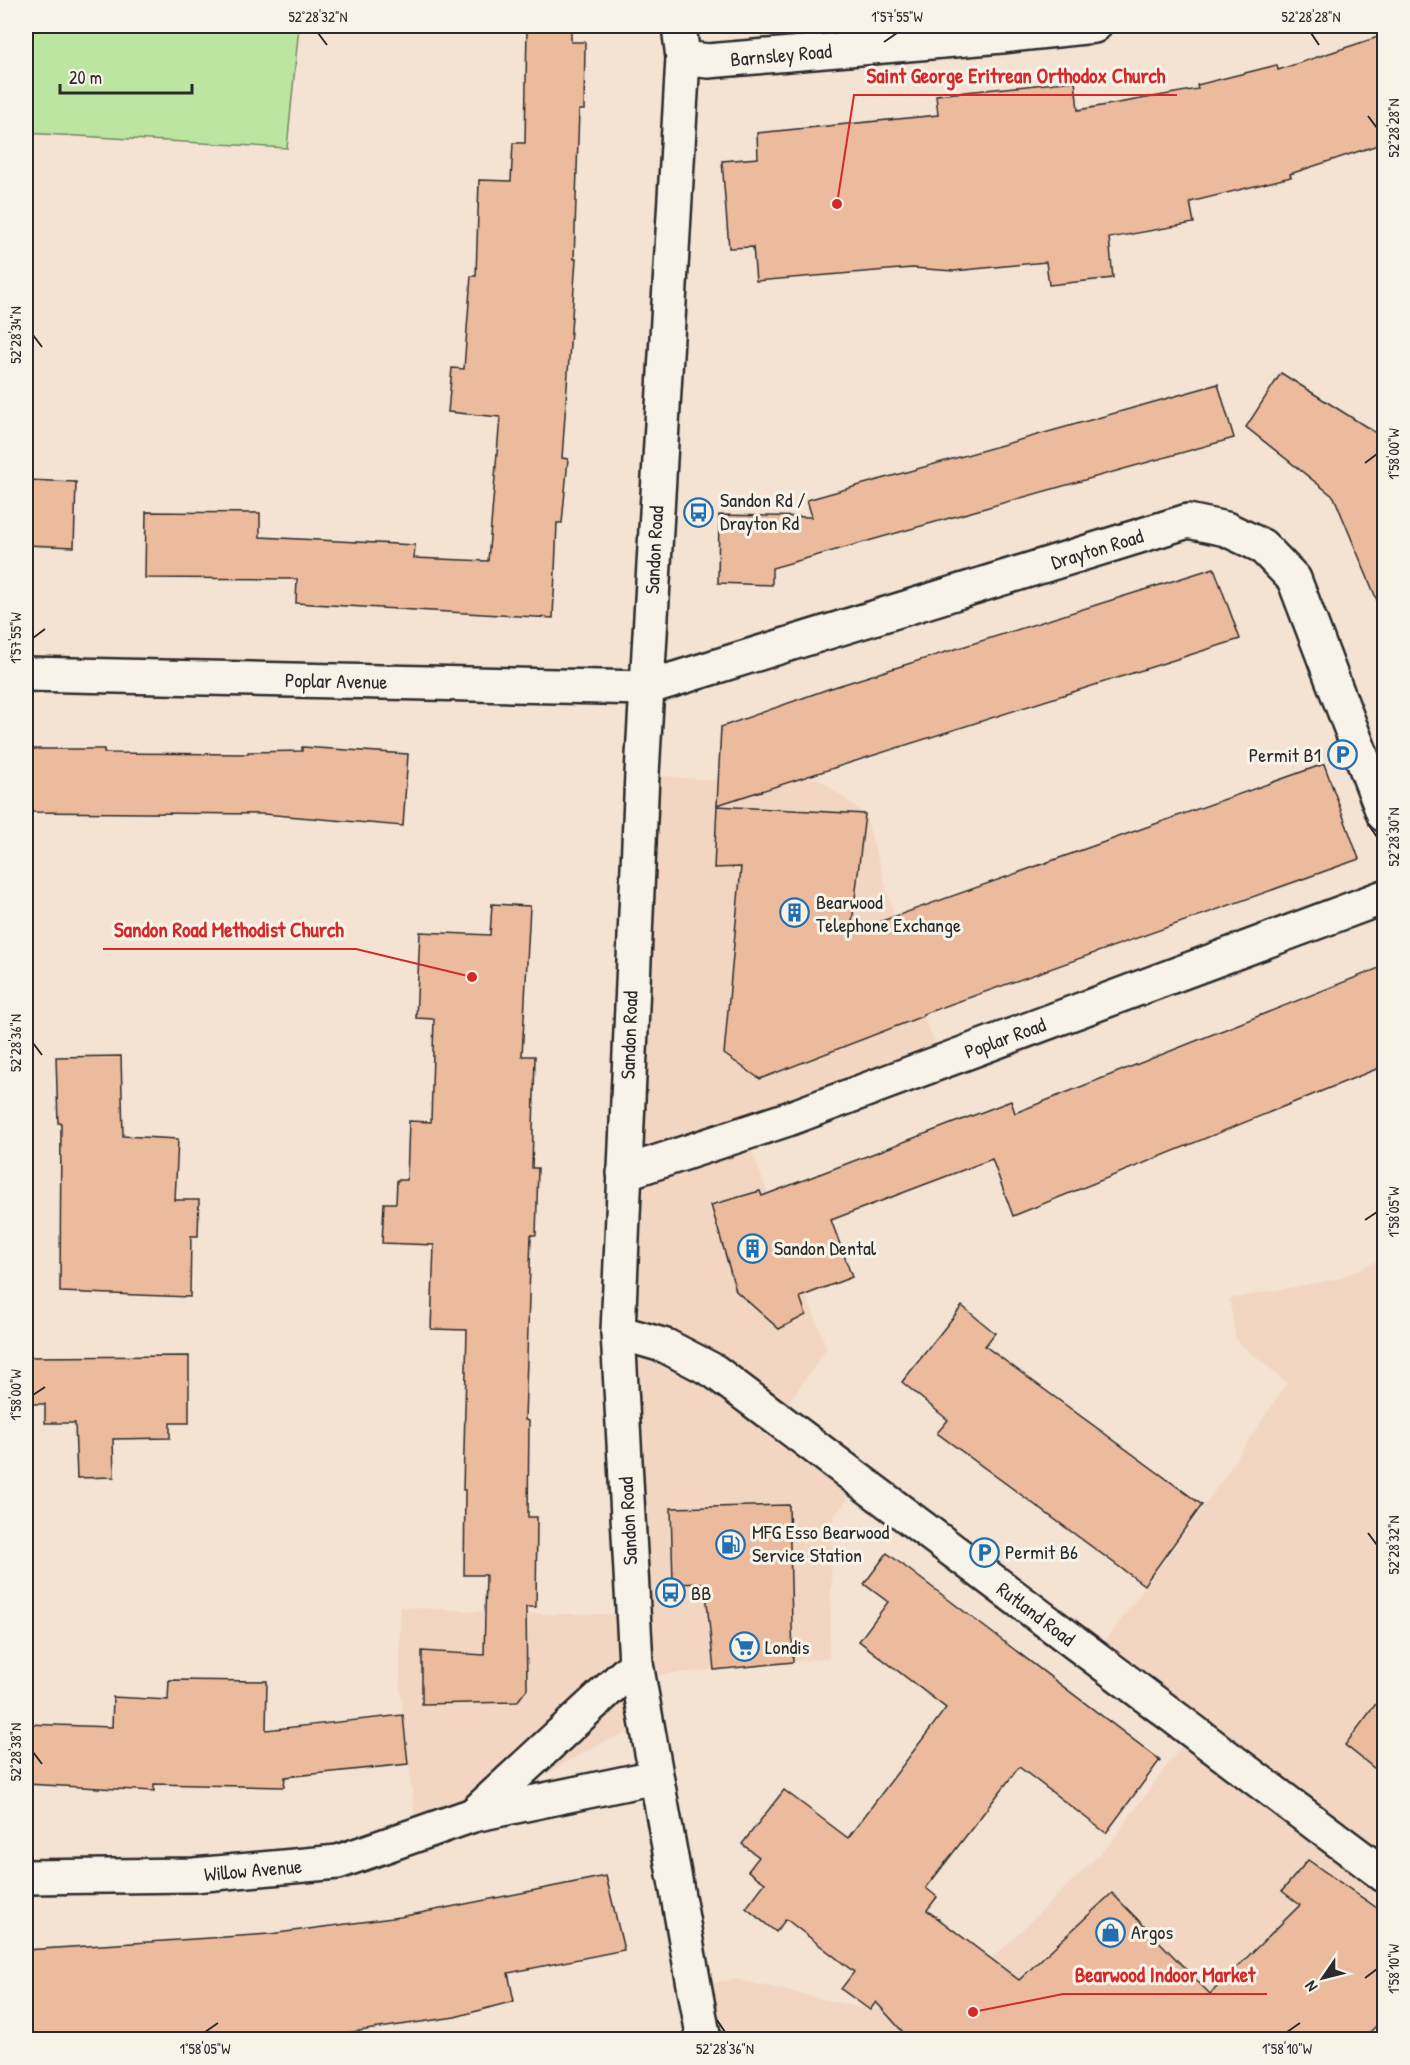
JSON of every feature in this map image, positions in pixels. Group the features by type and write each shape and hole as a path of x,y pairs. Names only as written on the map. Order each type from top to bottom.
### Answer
{"street":[{"name":"Sandon Road","path":"679,26 683,58 646,688 618,1332 636,1664 704,2040"},
{"name":"Barnsley Road","path":"683,58 708,61 1095,26"},
{"name":"Drayton Road","path":"646,688 1188,521 1226,529 1262,546 1294,579 1384,815"},
{"name":"Poplar Avenue","path":"26,674 646,688"},
{"name":"Poplar Road","path":"624,1173 788,1119 1384,897"},
{"name":"Rutland Road","path":"618,1332 666,1346 714,1371 1384,1875"},
{"name":"Willow Avenue","path":"473,1815 636,1664"},
{"name":"Willow Avenue","path":"26,1877 194,1875 338,1862 473,1815 655,1777"}],"shaded area":[{"path":"642,774 718,781 818,778 865,814 923,1016 943,1061 745,1134 827,1349 777,1418 861,1481 833,1518 829,1658 638,1677 646,1726 603,1742 473,1815 417,1834 400,1688 400,1607 526,1614 633,1614 618,1332"},
{"path":"1384,1258 1384,2039 704,2039 694,1986 734,1979 870,2010 964,1996 992,1959 1108,1846 1193,1730 1094,1657 1216,1489 1287,1383 1236,1340 1229,1299 1338,1279"}],"green space":[{"path":"26,26 299,26 287,148 26,133"}],"building":[{"path":"527,26 571,26 571,42 585,42 584,110 579,110 574,259 576,259 562,458 568,459 562,523 557,523 553,618 296,603 297,579 145,578 146,512 260,513 260,537 415,545 414,558 488,561 500,417 448,412 452,368 464,369 471,276 476,276 479,180 511,181 513,143 525,143"},
{"path":"1384,35 1384,143 1290,174 1291,177 1190,202 1194,223 1109,238 1113,278 1049,285 1046,262 954,271 912,268 756,281 753,247 729,248 722,161 758,158 757,133 938,115 936,95 1075,81 1078,110 1198,89 1197,85 1277,65 1278,70"},
{"path":"1281,373 1384,438 1384,617 1334,497 1246,427"},
{"path":"1218,384 1234,438 772,568 772,585 718,583 719,515 812,517 807,500"},
{"path":"26,480 76,482 74,547 26,545"},
{"path":"1214,568 1240,639 717,805 721,727 828,689"},
{"path":"302,747 408,754 403,826 264,814 26,812 26,749 104,749 104,753 248,754 248,752 302,751"},
{"path":"1324,764 1359,859 923,1014 923,1016 760,1079 724,1054 741,867 714,868 717,806 865,814 851,932"},
{"path":"492,904 530,906 522,1056 535,1056 532,1168 538,1168 536,1235 531,1235 525,1420 529,1421 528,1517 537,1517 536,1607 526,1607 527,1689 517,1702 422,1704 422,1651 484,1655 486,1575 464,1575 465,1490 463,1490 467,1330 431,1329 434,1245 382,1243 384,1203 396,1203 397,1180 407,1180 409,1121 431,1122 434,1019 416,1018 420,932 490,935"},
{"path":"1384,966 1384,1066 1013,1216 992,1159 831,1220 852,1277 800,1297 806,1315 779,1329 736,1291 711,1205 760,1191 762,1196 1011,1101 1015,1113"},
{"path":"121,1056 123,1136 178,1139 175,1200 199,1200 198,1236 191,1236 190,1297 60,1292 61,1123 58,1123 56,1057"},
{"path":"962,1306 995,1333 985,1346 1202,1505 1144,1585 937,1433 948,1420 902,1382"},
{"path":"189,1356 189,1423 170,1423 170,1438 113,1439 114,1477 77,1478 75,1423 45,1423 45,1404 27,1404 27,1357"},
{"path":"789,1505 793,1662 714,1670 705,1583 673,1584 671,1508"},
{"path":"887,1553 1160,1760 1106,1833 1019,1767 926,1888 937,1897 927,1910 1019,1980 1112,1893 1210,1994 1300,1905 1282,1891 1308,1860 1384,1913 1384,2018 1362,2040 910,2040 876,2002 870,2010 841,1989 854,1972 786,1919 776,1932 746,1908 765,1883 748,1871 759,1857 742,1844 784,1790 848,1838 946,1708 859,1641 888,1602 864,1584"},
{"path":"169,1680 267,1681 266,1730 403,1715 408,1764 285,1777 284,1787 154,1784 154,1791 26,1784 26,1724 112,1727 113,1697 168,1700"},
{"path":"1384,1693 1384,1776 1345,1745"},
{"path":"606,1876 624,1950 508,1973 514,2001 455,2017 297,2040 26,2040 26,1950 270,1934 400,1917"}],"place":[{"name":"Saint George Eritrean Orthodox Church","path":"837,204"},
{"name":"Sandon Rd / Drayton Rd","path":"699,512"},
{"name":"Permit B1","path":"1342,755"},
{"name":"Bearwood Telephone Exchange","path":"795,913"},
{"name":"Sandon Road Methodist Church","path":"472,977"},
{"name":"Sandon Dental","path":"753,1248"},
{"name":"MFG Esso Bearwood Service Station","path":"731,1544"},
{"name":"Permit B6","path":"984,1552"},
{"name":"BB","path":"670,1593"},
{"name":"Londis","path":"744,1647"},
{"name":"Argos","path":"1110,1932"},
{"name":"Bearwood Indoor Market","path":"973,2012"}]}
